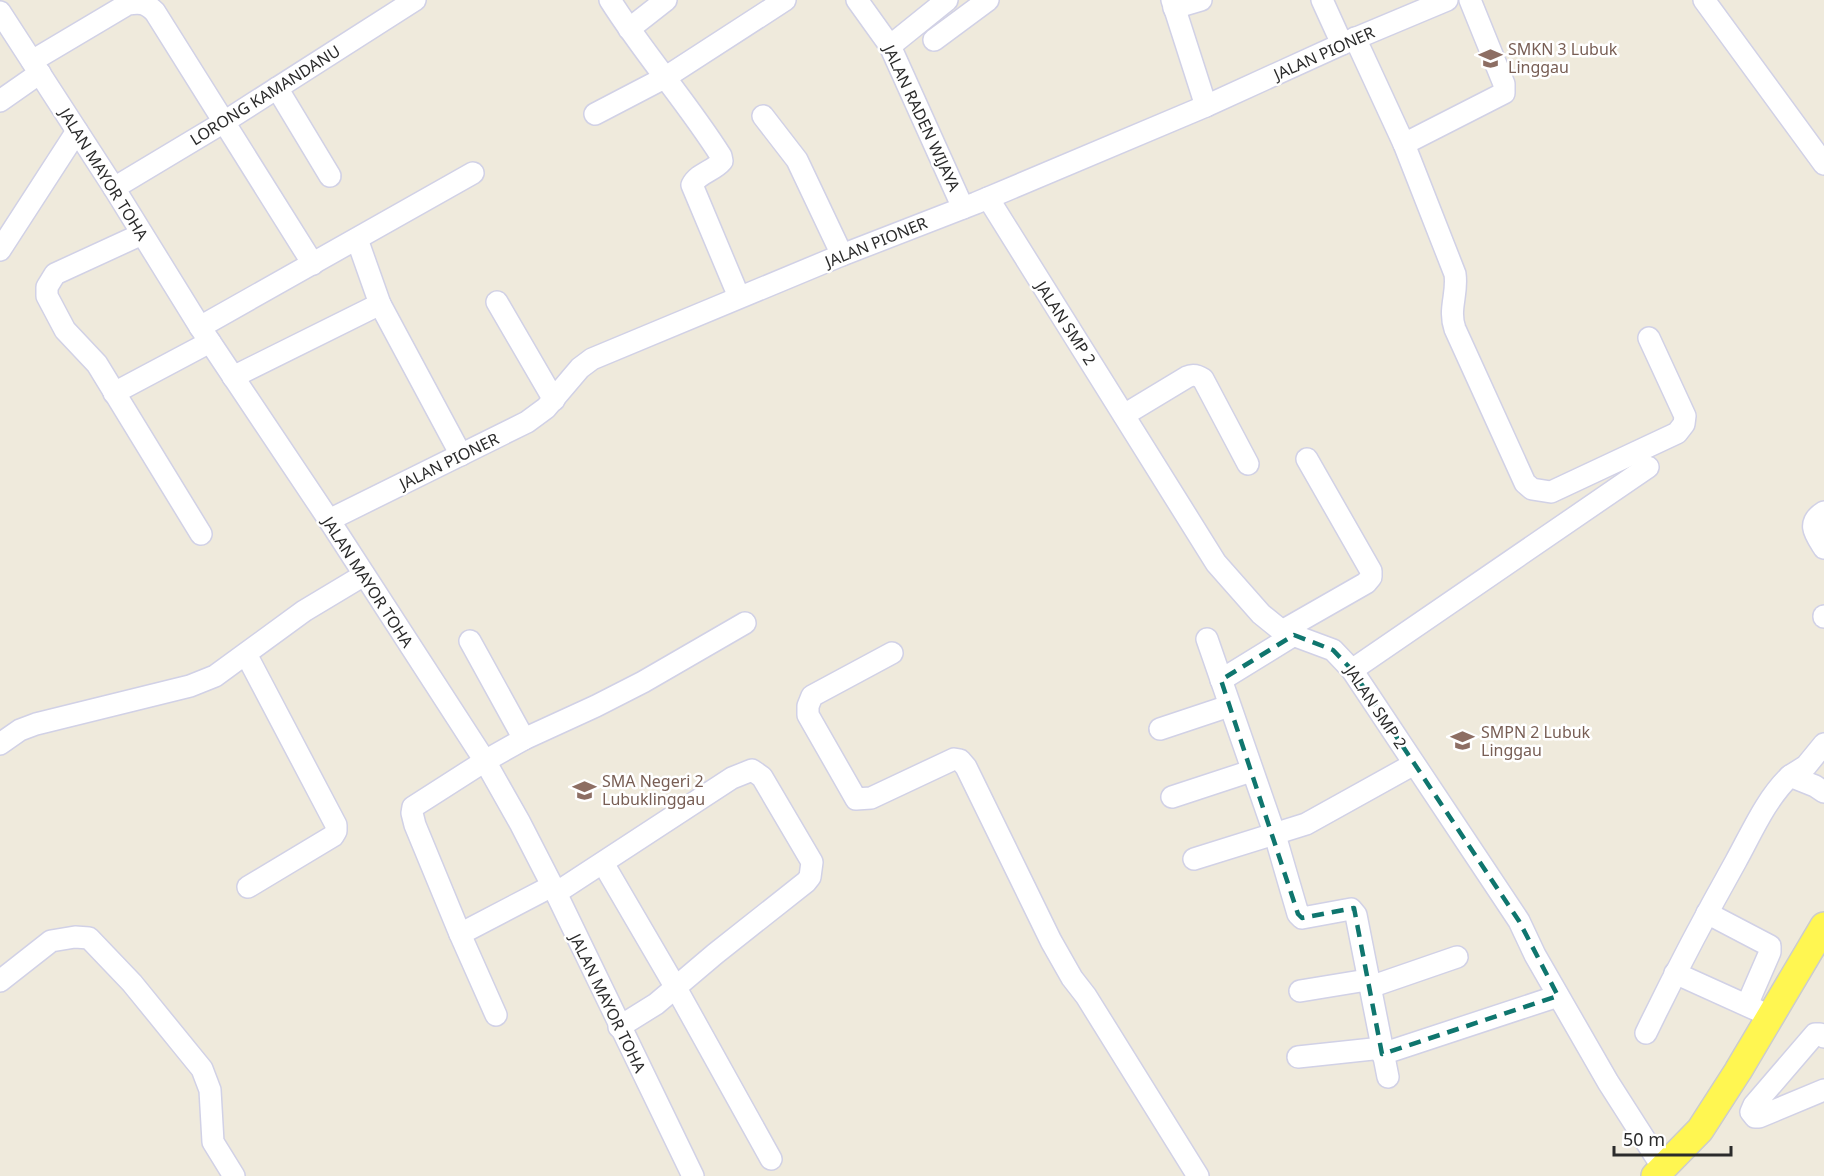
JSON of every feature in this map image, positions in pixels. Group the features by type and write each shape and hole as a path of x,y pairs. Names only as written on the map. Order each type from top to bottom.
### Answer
{"main road":[{"path":"1659,1172 1700,1130 1759,1010 1824,926"}],"street":[{"name":"LORONG KAMANDANU","path":"114,188 224,122 416,0"},
{"path":"610,0 721,156 722,161 719,166 695,180 692,185 739,297"},
{"path":"629,29 666,0"},
{"path":"595,114 666,77 785,0"},
{"name":"JALAN RADEN WIJAYA","path":"857,0 890,46 963,208"},
{"path":"890,46 947,0"},
{"path":"1201,0 1173,4 1206,106"},
{"path":"1322,0 1348,41 1404,144 1455,274 1457,285 1451,318 1455,329 1525,483 1532,489 1551,492 1677,433 1684,424 1685,416 1648,338"},
{"name":"JALAN PIONER","path":"329,520 527,422 554,400 580,368 592,359 842,255 988,198 1206,106 1348,41 1415,6 1447,0"},
{"path":"1404,144 1504,93 1504,84 1470,0"},
{"path":"1704,0 1824,164"},
{"path":"0,101 36,67 128,4 140,2 148,5 155,12 313,264"},
{"path":"934,40 981,2"},
{"name":"JALAN MAYOR TOHA","path":"0,12 114,188 205,335 329,520 485,761 554,889 693,1176"},
{"path":"276,88 330,176"},
{"path":"763,116 797,160 842,255"},
{"path":"0,249 77,131"},
{"path":"114,393 313,264 473,174"},
{"name":"JALAN SMP 2","path":"988,198 1216,563 1261,614 1288,633 1333,650 1352,669 1520,921 1535,955 1612,1089 1655,1153 1659,1172"},
{"path":"142,234 55,274 47,287 47,296 68,334 97,364 201,534"},
{"path":"357,239 380,304 460,455"},
{"path":"497,302 554,400"},
{"path":"233,376 380,304"},
{"path":"1124,415 1192,374 1198,376 1203,379 1248,464"},
{"path":"1221,680 1288,633 1366,583 1371,577 1371,571 1307,459"},
{"path":"1352,669 1648,467"},
{"path":"1824,513 1816,517 1813,524 1815,534 1824,548"},
{"path":"0,744 20,730 36,724 197,683 215,676 304,611 363,575"},
{"path":"496,1015 416,825 412,813 416,804 524,739 643,682 745,623"},
{"path":"1207,639 1275,835 1299,914 1302,918 1351,909 1356,915 1388,1077"},
{"path":"470,641 524,739"},
{"path":"892,652 812,696 808,706 808,715 856,799 871,798 954,759 960,760 966,767 1051,941 1072,978 1086,996 1198,1176"},
{"path":"246,654 336,825 333,836 248,887"},
{"path":"1160,729 1229,706"},
{"path":"1646,1033 1707,913 1772,798 1790,776 1806,766 1824,744"},
{"path":"1194,859 1275,835 1321,817 1414,764"},
{"path":"460,934 603,863 732,778 752,770 762,777 812,862 810,877 656,1004 619,1027"},
{"path":"1172,797 1251,771"},
{"path":"1790,776 1824,792"},
{"path":"603,863 771,1159"},
{"path":"1675,973 1759,1010 1770,946 1707,913"},
{"path":"0,981 51,941 75,937 89,938 132,983 202,1069 210,1090 213,1142 234,1176"},
{"path":"1300,991 1369,984 1457,957"},
{"path":"1298,1057 1382,1051 1558,996"},
{"path":"1824,1037 1815,1034 1754,1105 1751,1112 1755,1117 1759,1116 1824,1090"}],"highlighted area":[{"path":"1294,635 1333,650 1352,670 1519,921 1558,996 1382,1054 1354,908 1302,918 1298,914 1221,680"}],"place":[{"name":"SMKN 3 Lubuk Linggau","path":"1490,58"},
{"name":"SMPN 2 Lubuk Linggau","path":"1463,741"},
{"name":"SMA Negeri 2 Lubuklinggau","path":"584,790"}]}
